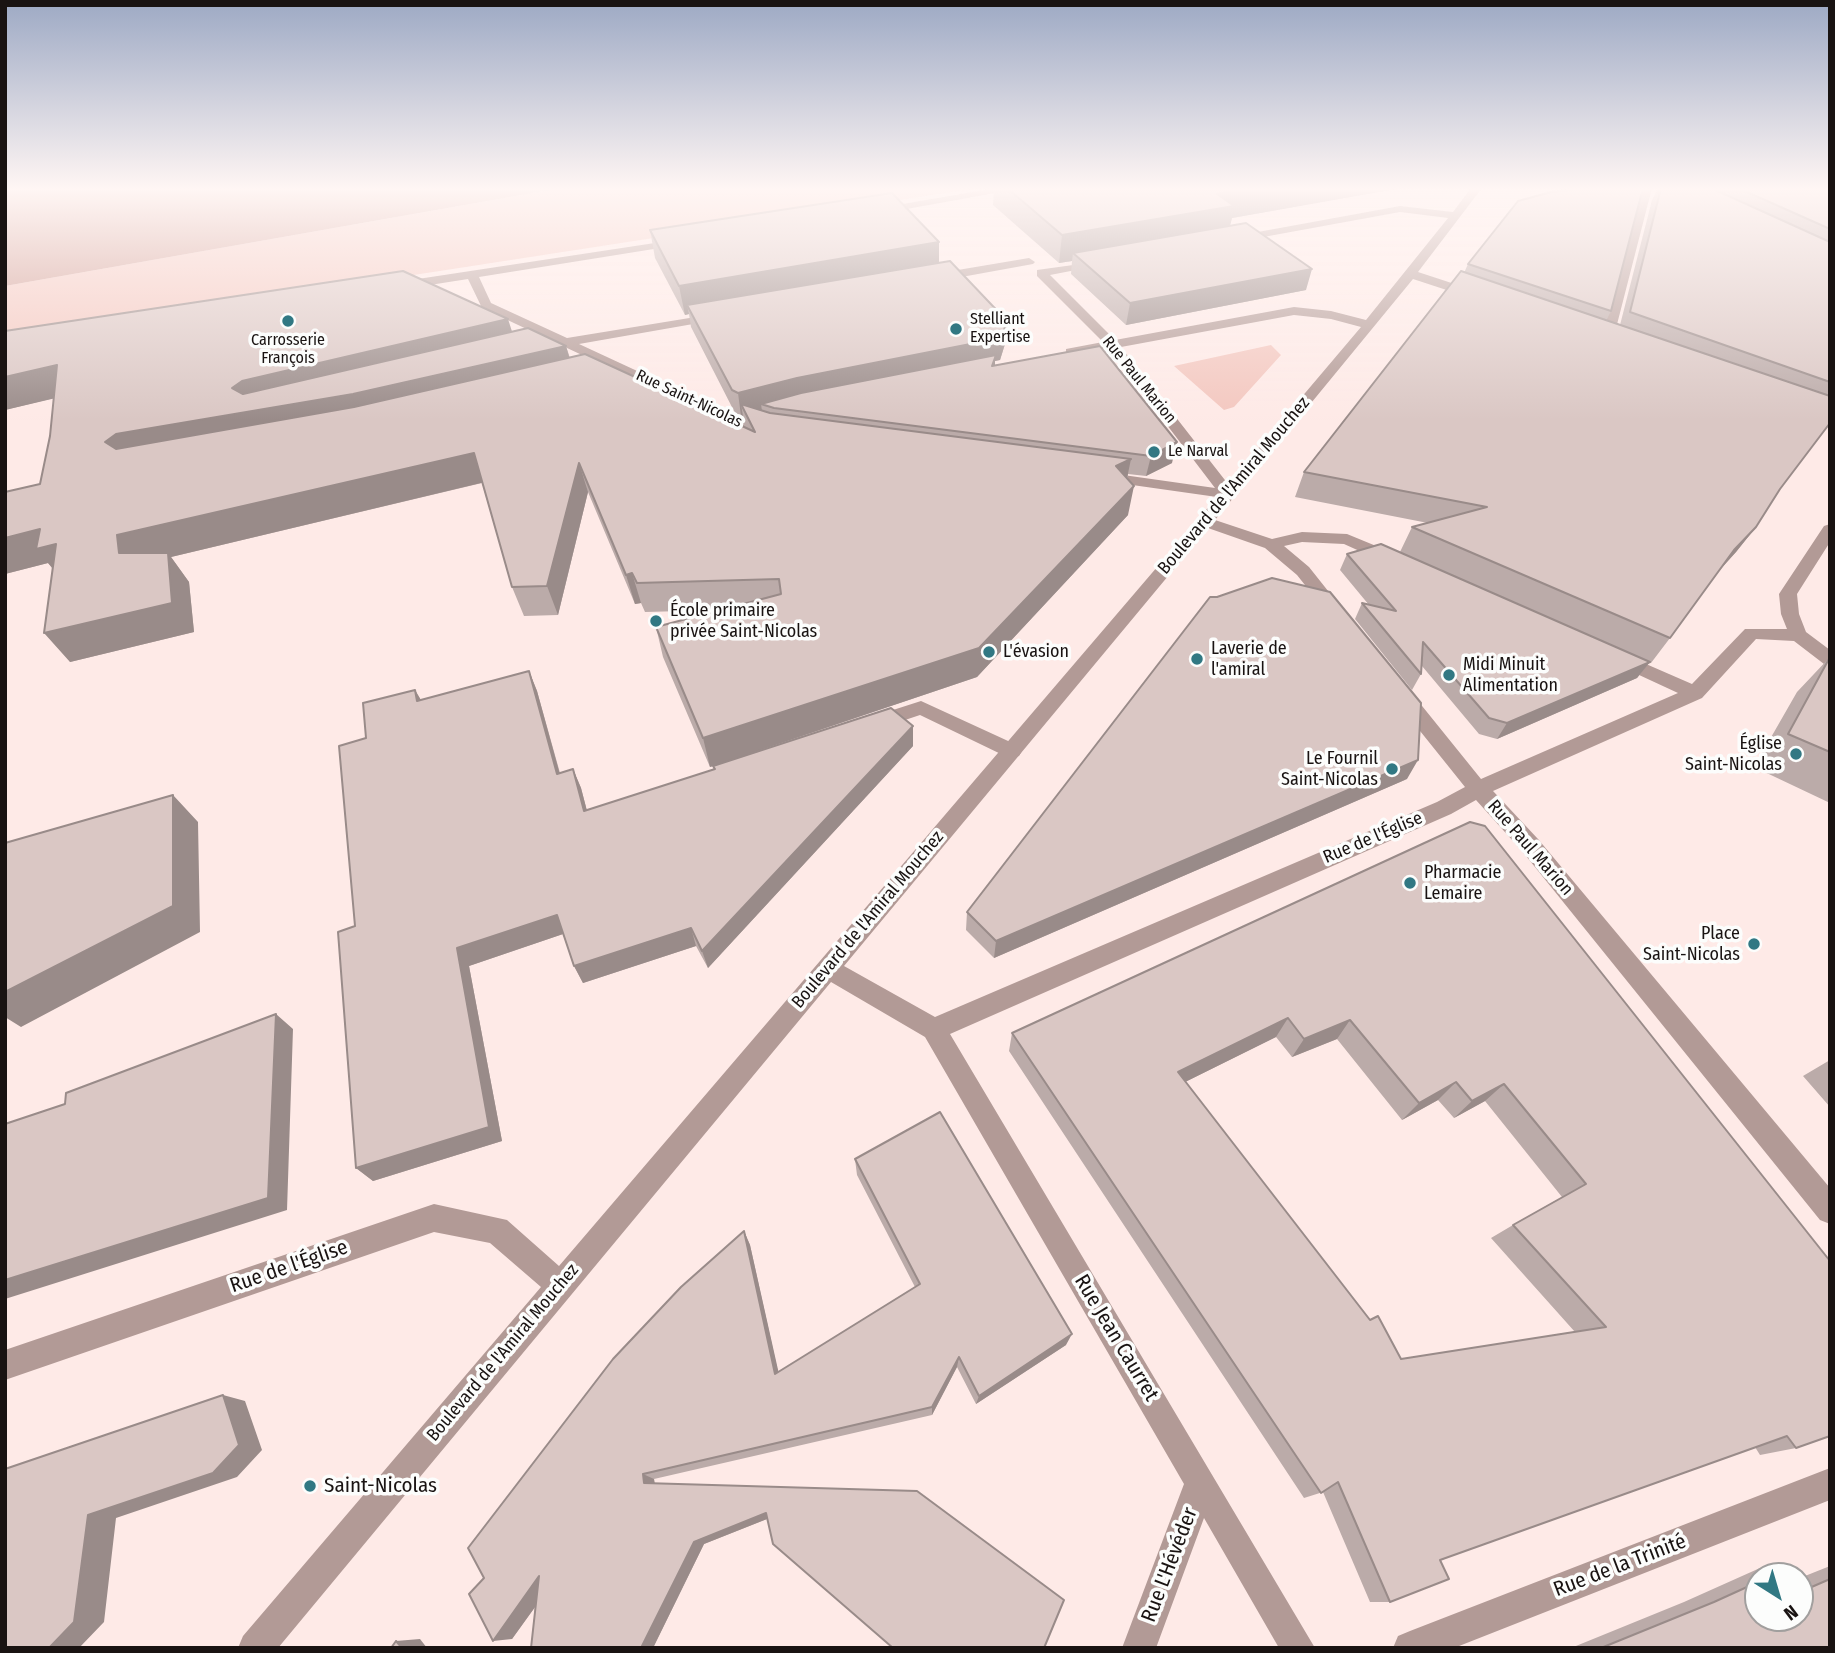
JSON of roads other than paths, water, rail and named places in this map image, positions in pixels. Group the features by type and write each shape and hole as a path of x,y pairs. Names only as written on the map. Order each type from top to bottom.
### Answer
{"street":[{"path":"380,289 535,265"},
{"path":"920,281 1011,265"},
{"name":"Rue Paul Marion","path":"1090,265 1041,274 1112,344 1228,494"},
{"name":"Boulevard de l'Amiral Mouchez","path":"255,1648 1205,522 1418,265"},
{"path":"1607,340 1627,265"},
{"path":"1411,274 1491,301"},
{"name":"Rue Saint-Nicolas","path":"472,275 486,305 740,424 784,436"},
{"path":"1054,356 1294,312 1331,315 1369,325"},
{"path":"539,348 729,314"},
{"path":"597,375 623,369"},
{"path":"740,424 764,417"},
{"path":"1088,476 1228,494"},
{"path":"1205,522 1271,544 1303,572 1347,626"},
{"path":"1830,529 1788,594 1790,614 1798,635 1830,660"},
{"path":"1271,544 1302,537 1347,538 1409,566"},
{"name":"Rue de l'Église","path":"934,1029 1444,808 1478,789 1695,693 1751,633 1798,635"},
{"path":"1595,649 1695,693"},
{"name":"Rue Paul Marion","path":"1391,680 1478,789 1530,845 1830,1210"},
{"path":"855,729 921,708 1012,751"},
{"path":"827,968 934,1029"},
{"name":"Rue Jean Caurret","path":"934,1029 1298,1648"},
{"name":"Rue de l'Église","path":"5,1365 434,1218 498,1230 560,1285"},
{"name":"Rue L'Hévéder","path":"1139,1648 1201,1482"},
{"name":"Rue de la Trinité","path":"1410,1648 1830,1484"}],"place":[{"name":"Carrosserie François","path":"288,321"},
{"name":"Stelliant Expertise","path":"956,329"},
{"name":"Le Narval","path":"1154,452"},
{"name":"École primaire privée Saint-Nicolas","path":"656,621"},
{"name":"L'évasion","path":"989,652"},
{"name":"Laverie de l'amiral","path":"1197,659"},
{"name":"Midi Minuit Alimentation","path":"1449,675"},
{"name":"Église Saint-Nicolas","path":"1796,754"},
{"name":"Le Fournil Saint-Nicolas","path":"1392,769"},
{"name":"Pharmacie Lemaire","path":"1410,883"},
{"name":"Place Saint-Nicolas","path":"1754,944"},
{"name":"Saint-Nicolas","path":"310,1486"}]}
